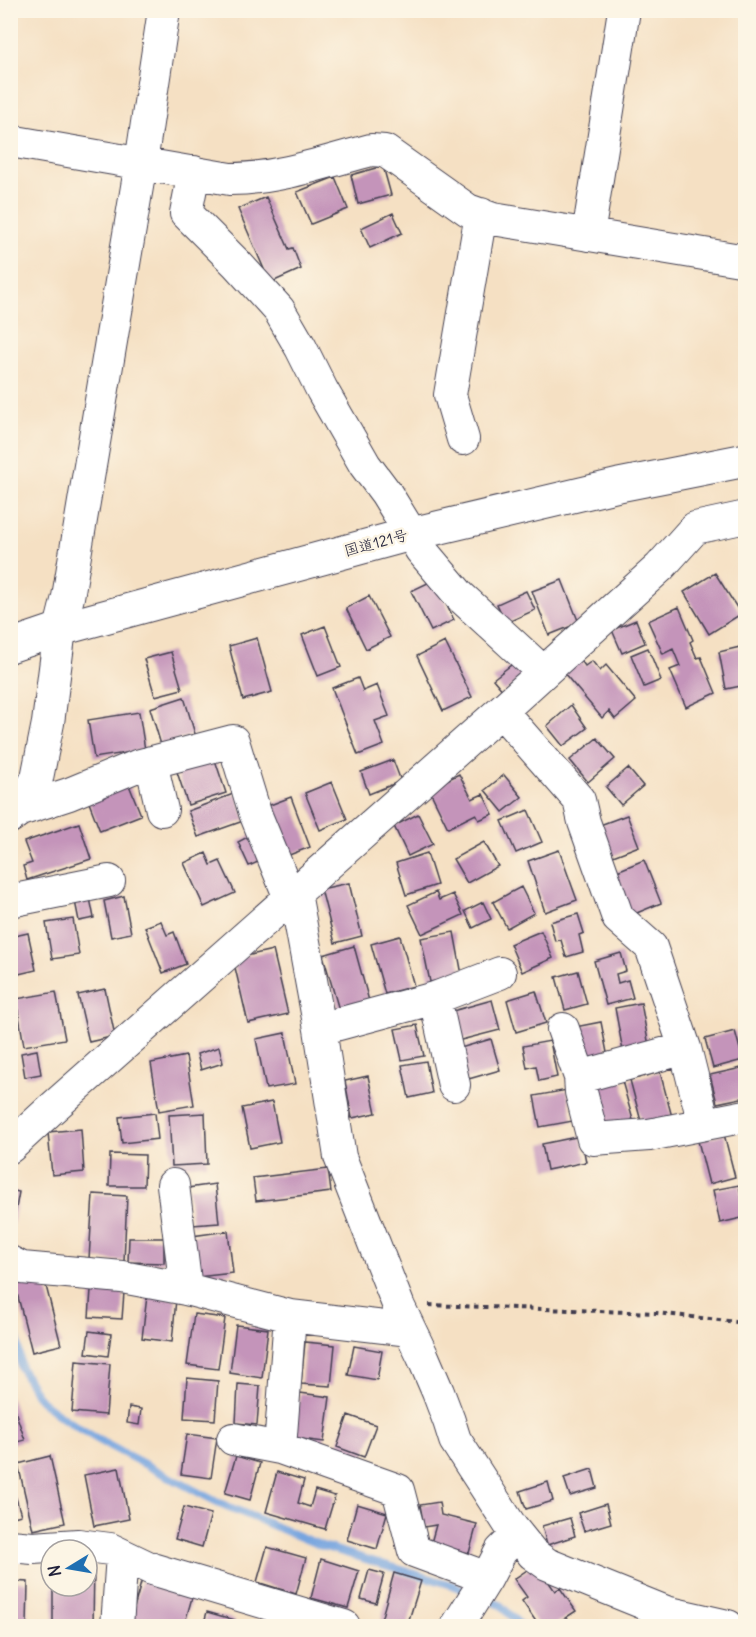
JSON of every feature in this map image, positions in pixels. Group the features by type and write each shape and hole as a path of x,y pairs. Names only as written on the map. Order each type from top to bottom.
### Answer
{"highway":[{"name":"国道121号","path":"10,646 60,629 411,534 619,485 746,460"}],"street":[{"path":"15,814 37,778 48,723 60,629 68,597 141,163 164,10"},
{"path":"588,235 624,10"},
{"path":"10,141 230,179 275,175 371,150 385,151 468,210 493,219 746,261"},
{"path":"194,172 186,213 279,310 364,465 386,493 421,550 460,596 543,672"},
{"path":"463,439 450,395 481,214"},
{"path":"10,1147 501,711 660,567 695,528 746,517"},
{"path":"501,711 579,800 584,822 618,918 651,947 685,1048 704,1124"},
{"path":"15,814 137,766 233,741 255,813 293,896 320,1029 340,1157 404,1318 438,1392 455,1440 517,1535 533,1554 547,1564 666,1612 728,1626"},
{"path":"151,762 162,810"},
{"path":"10,900 109,881"},
{"path":"320,1029 435,998 500,973"},
{"path":"435,998 454,1085"},
{"path":"563,1029 580,1077 581,1092 593,1139 649,1135 746,1116"},
{"path":"580,1077 685,1048"},
{"path":"173,1185 186,1289"},
{"path":"10,1262 22,1268 123,1277 186,1289 290,1316 404,1318"},
{"path":"280,1448 290,1316"},
{"path":"233,1439 280,1448 398,1490 414,1551 487,1578"},
{"path":"457,1626 501,1551 517,1535"},
{"path":"10,1546 33,1548 88,1546 110,1549 152,1569 344,1626"},
{"path":"117,1626 122,1555"}],"path":[{"path":"404,1318 432,1305 657,1313 746,1323"}],"building":[{"path":"383,166 391,195 358,204 351,175"},
{"path":"335,177 348,209 311,224 297,192"},
{"path":"266,197 289,249 293,248 301,269 270,283 238,209"},
{"path":"393,213 402,233 370,248 361,228"},
{"path":"715,573 741,614 709,634 684,592"},
{"path":"434,580 454,620 431,631 411,591"},
{"path":"562,580 579,623 549,635 532,591"},
{"path":"526,591 535,610 506,623 497,604"},
{"path":"369,596 390,637 366,649 346,608"},
{"path":"679,607 693,640 690,642 697,658 701,657 716,693 686,707 670,670 680,666 673,649 663,654 648,621"},
{"path":"636,620 645,643 622,653 612,630"},
{"path":"325,626 341,667 318,676 302,635"},
{"path":"257,638 272,692 243,700 229,646"},
{"path":"445,642 472,697 443,711 417,656"},
{"path":"740,647 746,685 726,689 719,652"},
{"path":"648,648 661,680 644,687 631,655"},
{"path":"171,652 182,689 155,696 144,659"},
{"path":"580,659 585,666 592,661 600,671 606,665 636,701 615,719 609,711 602,718 564,673"},
{"path":"515,662 525,675 504,692 493,679"},
{"path":"358,678 363,691 377,685 389,716 375,721 384,745 358,755 332,688"},
{"path":"184,697 195,734 161,745 150,708"},
{"path":"571,705 587,728 563,746 547,726"},
{"path":"139,712 145,750 94,758 88,720"},
{"path":"597,738 615,759 588,782 570,760"},
{"path":"213,754 226,793 188,805 175,766"},
{"path":"393,760 401,781 369,794 361,772"},
{"path":"628,768 643,786 621,805 606,787"},
{"path":"459,774 472,799 483,794 493,814 479,820 476,814 448,828 429,789"},
{"path":"504,775 522,797 503,812 485,790"},
{"path":"332,782 347,819 320,830 305,793"},
{"path":"129,785 141,815 100,831 88,800"},
{"path":"236,793 246,820 198,837 188,811"},
{"path":"291,797 310,847 284,857 265,807"},
{"path":"528,810 542,842 516,853 502,821"},
{"path":"418,814 433,844 408,856 394,826"},
{"path":"627,815 639,846 613,856 600,825"},
{"path":"79,823 91,859 27,880 23,866 32,863 24,842"},
{"path":"255,833 267,858 249,866 238,842"},
{"path":"484,842 498,866 467,883 453,859"},
{"path":"559,850 577,900 545,912 528,861"},
{"path":"206,853 211,865 220,861 235,893 204,907 184,863"},
{"path":"427,853 437,885 406,895 396,863"},
{"path":"644,860 661,903 627,917 610,874"},
{"path":"349,883 362,936 335,943 321,889"},
{"path":"521,887 534,913 507,928 493,902"},
{"path":"436,892 439,900 453,894 463,915 422,934 408,905"},
{"path":"124,896 131,933 111,937 104,901"},
{"path":"90,898 94,918 79,921 75,901"},
{"path":"483,902 491,919 473,928 465,911"},
{"path":"578,914 584,933 579,935 583,952 566,957 561,940 555,941 550,922"},
{"path":"73,919 79,955 52,959 46,923"},
{"path":"161,921 167,935 174,932 186,964 163,973 145,927"},
{"path":"541,931 553,958 522,972 510,944"},
{"path":"454,932 462,975 430,982 421,938"},
{"path":"28,933 36,970 10,976 10,937"},
{"path":"400,936 414,986 385,994 371,944"},
{"path":"354,946 369,1001 339,1010 323,955"},
{"path":"273,950 288,1014 248,1023 233,959"},
{"path":"621,953 626,971 616,974 618,983 628,980 633,998 606,1005 594,961"},
{"path":"578,971 587,1004 565,1010 556,977"},
{"path":"105,989 115,1036 89,1042 78,995"},
{"path":"536,991 546,1023 516,1032 507,1000"},
{"path":"56,992 65,1039 24,1046 16,999"},
{"path":"492,1000 500,1030 457,1041 449,1012"},
{"path":"641,1003 649,1046 623,1051 615,1008"},
{"path":"601,1022 609,1063 583,1068 575,1027"},
{"path":"417,1025 424,1056 402,1060 395,1029"},
{"path":"735,1031 743,1060 713,1068 705,1039"},
{"path":"285,1033 295,1084 266,1089 256,1039"},
{"path":"491,1039 500,1070 465,1080 457,1049"},
{"path":"550,1041 557,1077 539,1081 536,1066 527,1068 523,1046"},
{"path":"219,1047 223,1063 201,1070 197,1054"},
{"path":"37,1050 41,1074 25,1077 21,1053"},
{"path":"186,1056 194,1105 159,1111 151,1063"},
{"path":"426,1061 432,1093 409,1098 402,1065"},
{"path":"746,1067 746,1097 717,1103 710,1075"},
{"path":"660,1072 672,1117 642,1125 630,1080"},
{"path":"620,1074 633,1120 601,1128 588,1083"},
{"path":"368,1076 376,1113 352,1118 345,1081"},
{"path":"567,1090 573,1121 540,1127 534,1096"},
{"path":"272,1102 280,1142 250,1148 242,1108"},
{"path":"155,1113 158,1139 122,1143 119,1117"},
{"path":"205,1113 207,1164 172,1166 169,1115"},
{"path":"81,1129 84,1172 52,1175 48,1132"},
{"path":"724,1134 735,1177 709,1184 698,1141"},
{"path":"581,1136 586,1162 547,1170 542,1144"},
{"path":"110,1154 145,1155 144,1186 109,1186"},
{"path":"328,1169 331,1192 256,1201 253,1178"},
{"path":"215,1184 219,1223 192,1225 188,1188"},
{"path":"739,1185 746,1217 720,1223 713,1190"},
{"path":"10,1190 19,1192 12,1230 10,1230"},
{"path":"93,1194 127,1196 124,1261 89,1259"},
{"path":"228,1231 233,1273 197,1277 192,1236"},
{"path":"129,1238 164,1238 164,1263 128,1262"},
{"path":"44,1278 61,1345 32,1352 15,1285"},
{"path":"91,1290 124,1292 122,1319 89,1317"},
{"path":"147,1296 176,1299 172,1342 142,1338"},
{"path":"194,1314 225,1318 218,1369 187,1365"},
{"path":"236,1325 268,1329 262,1378 230,1373"},
{"path":"89,1331 111,1334 108,1356 86,1353"},
{"path":"305,1342 335,1345 331,1386 301,1384"},
{"path":"354,1346 382,1351 377,1380 348,1375"},
{"path":"76,1361 110,1364 106,1415 72,1412"},
{"path":"187,1378 218,1381 215,1420 184,1418"},
{"path":"238,1384 260,1386 257,1425 236,1423"},
{"path":"300,1393 330,1397 324,1442 294,1438"},
{"path":"10,1396 25,1440 10,1444"},
{"path":"129,1407 141,1409 139,1425 127,1423"},
{"path":"348,1415 376,1425 364,1457 337,1447"},
{"path":"187,1434 217,1438 211,1478 181,1474"},
{"path":"50,1456 65,1523 33,1530 18,1464"},
{"path":"236,1456 260,1463 250,1500 225,1493"},
{"path":"119,1468 129,1519 94,1526 84,1475"},
{"path":"592,1469 597,1488 570,1496 564,1478"},
{"path":"277,1472 304,1480 298,1503 310,1507 315,1490 335,1496 325,1529 266,1512"},
{"path":"548,1482 553,1501 526,1509 520,1491"},
{"path":"16,1498 21,1515 10,1518 10,1500"},
{"path":"439,1502 441,1515 477,1524 469,1553 431,1543 436,1525 424,1527 420,1505"},
{"path":"357,1504 387,1513 377,1549 347,1540"},
{"path":"606,1504 611,1523 584,1531 578,1513"},
{"path":"184,1507 211,1514 202,1547 175,1539"},
{"path":"570,1518 575,1536 547,1545 542,1526"},
{"path":"267,1547 306,1558 296,1594 257,1582"},
{"path":"321,1559 359,1571 348,1608 311,1598"},
{"path":"536,1564 555,1591 560,1588 576,1611 553,1626 539,1626 522,1601 527,1597 514,1579"},
{"path":"369,1570 384,1574 376,1603 361,1599"},
{"path":"394,1573 421,1581 407,1626 381,1620"},
{"path":"142,1579 193,1594 184,1626 140,1626 130,1623"},
{"path":"10,1581 28,1582 27,1626 10,1626"},
{"path":"53,1598 93,1598 93,1626 53,1626"},
{"path":"207,1612 235,1620 234,1626 203,1626"}],"waterway":[{"path":"10,1317 17,1339 21,1368 36,1394 63,1418 102,1442 217,1502 322,1546 469,1592"},
{"path":"483,1598 500,1605 521,1626"}]}
